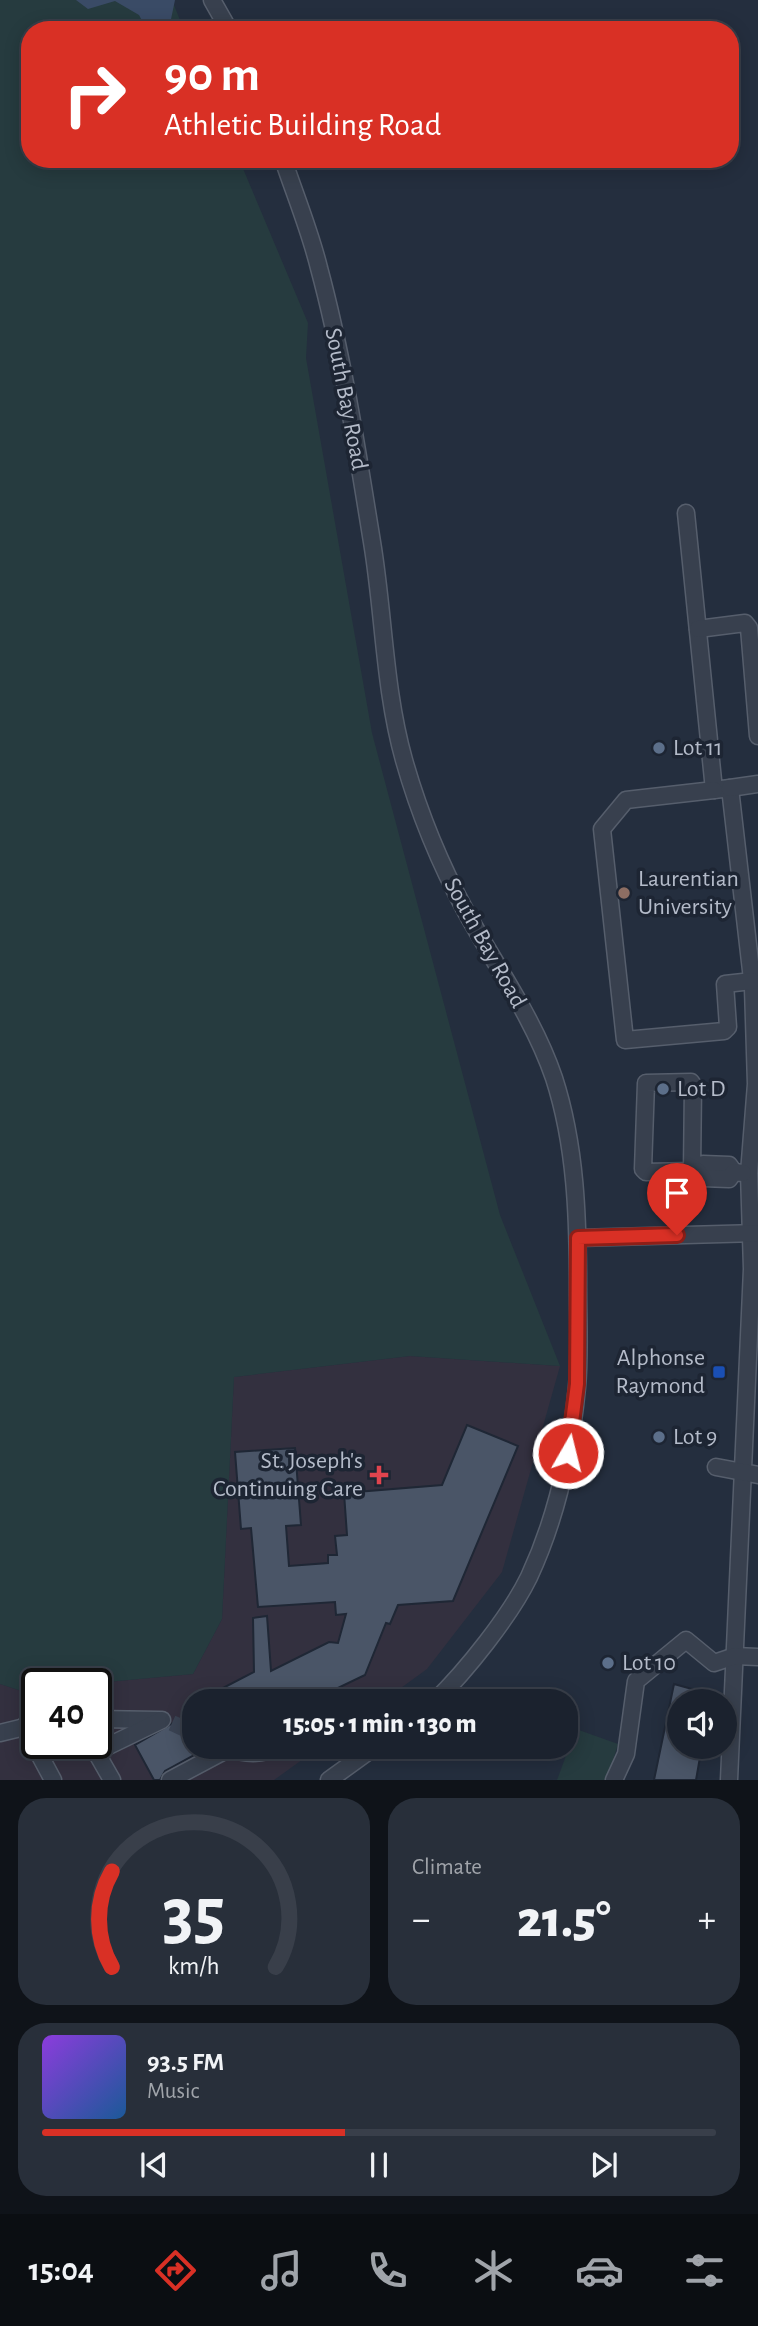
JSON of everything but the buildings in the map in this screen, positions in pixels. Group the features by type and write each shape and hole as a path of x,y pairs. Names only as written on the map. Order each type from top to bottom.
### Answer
{"street":[{"path":"212,0 224,21"},
{"name":"South Bay Road","path":"286,168 318,265 330,314 373,546 392,707 404,759 428,830 448,877 533,1028 553,1077 572,1145 578,1238 577,1384 568,1453 554,1506 528,1578 481,1649 448,1689"},
{"path":"686,513 698,629 752,981 756,1084 742,1173 755,1233 750,1473 735,1656 729,1780"},
{"path":"698,629 745,624 749,628 758,736"},
{"path":"752,981 725,984 728,1027 724,1031 627,1042 625,1040 602,829 626,800 758,785"},
{"path":"695,1171 693,1085 691,1082 646,1083 643,1169 646,1172 695,1171 703,1164 729,1165 742,1173"},
{"path":"578,1238 755,1233"},
{"path":"716,1466 750,1473"},
{"path":"614,1780 626,1754 636,1681 686,1640 714,1663 735,1656 758,1657"},
{"path":"112,1720 167,1722 112,1745"},
{"path":"0,1733 21,1728"},
{"path":"45,1759 53,1780"},
{"path":"100,1759 113,1780"},
{"path":"170,1780 208,1759"},
{"path":"329,1780 356,1760"}],"shaded area":[{"name":"St. Joseph's Continuing Care","path":"410,1356 560,1366 502,1572 427,1669 400,1689 182,1689 182,1759 303,1759 274,1780 0,1780 0,1684 21,1691 21,1759 112,1759 112,1682 193,1674 222,1619 234,1377"}],"green space":[{"path":"0,0 172,0 180,21 21,21 21,168 243,168 308,323 306,358 372,733 500,1215 560,1366 410,1356 234,1377 222,1619 193,1674 112,1682 112,1668 21,1668 21,1691 0,1684"},
{"path":"578,1730 618,1744 607,1780 557,1780 565,1759 578,1759"}],"water":[{"path":"76,0 175,0 171,21 142,21 139,15 115,1 88,9"}],"tunnel":[{"path":"172,1723 182,1728"}],"place":[{"name":"Lot 11","path":"659,748"},
{"name":"Laurentian University","path":"624,893"},
{"name":"Lot D","path":"663,1089"},
{"name":"Alphonse Raymond","path":"719,1372"},
{"name":"Lot 9","path":"659,1437"},
{"name":"St. Joseph's Continuing Care","path":"379,1475"},
{"name":"Lot 10","path":"608,1663"}],"route":[{"path":"568,1453 577,1384 578,1238 677,1235"}]}
